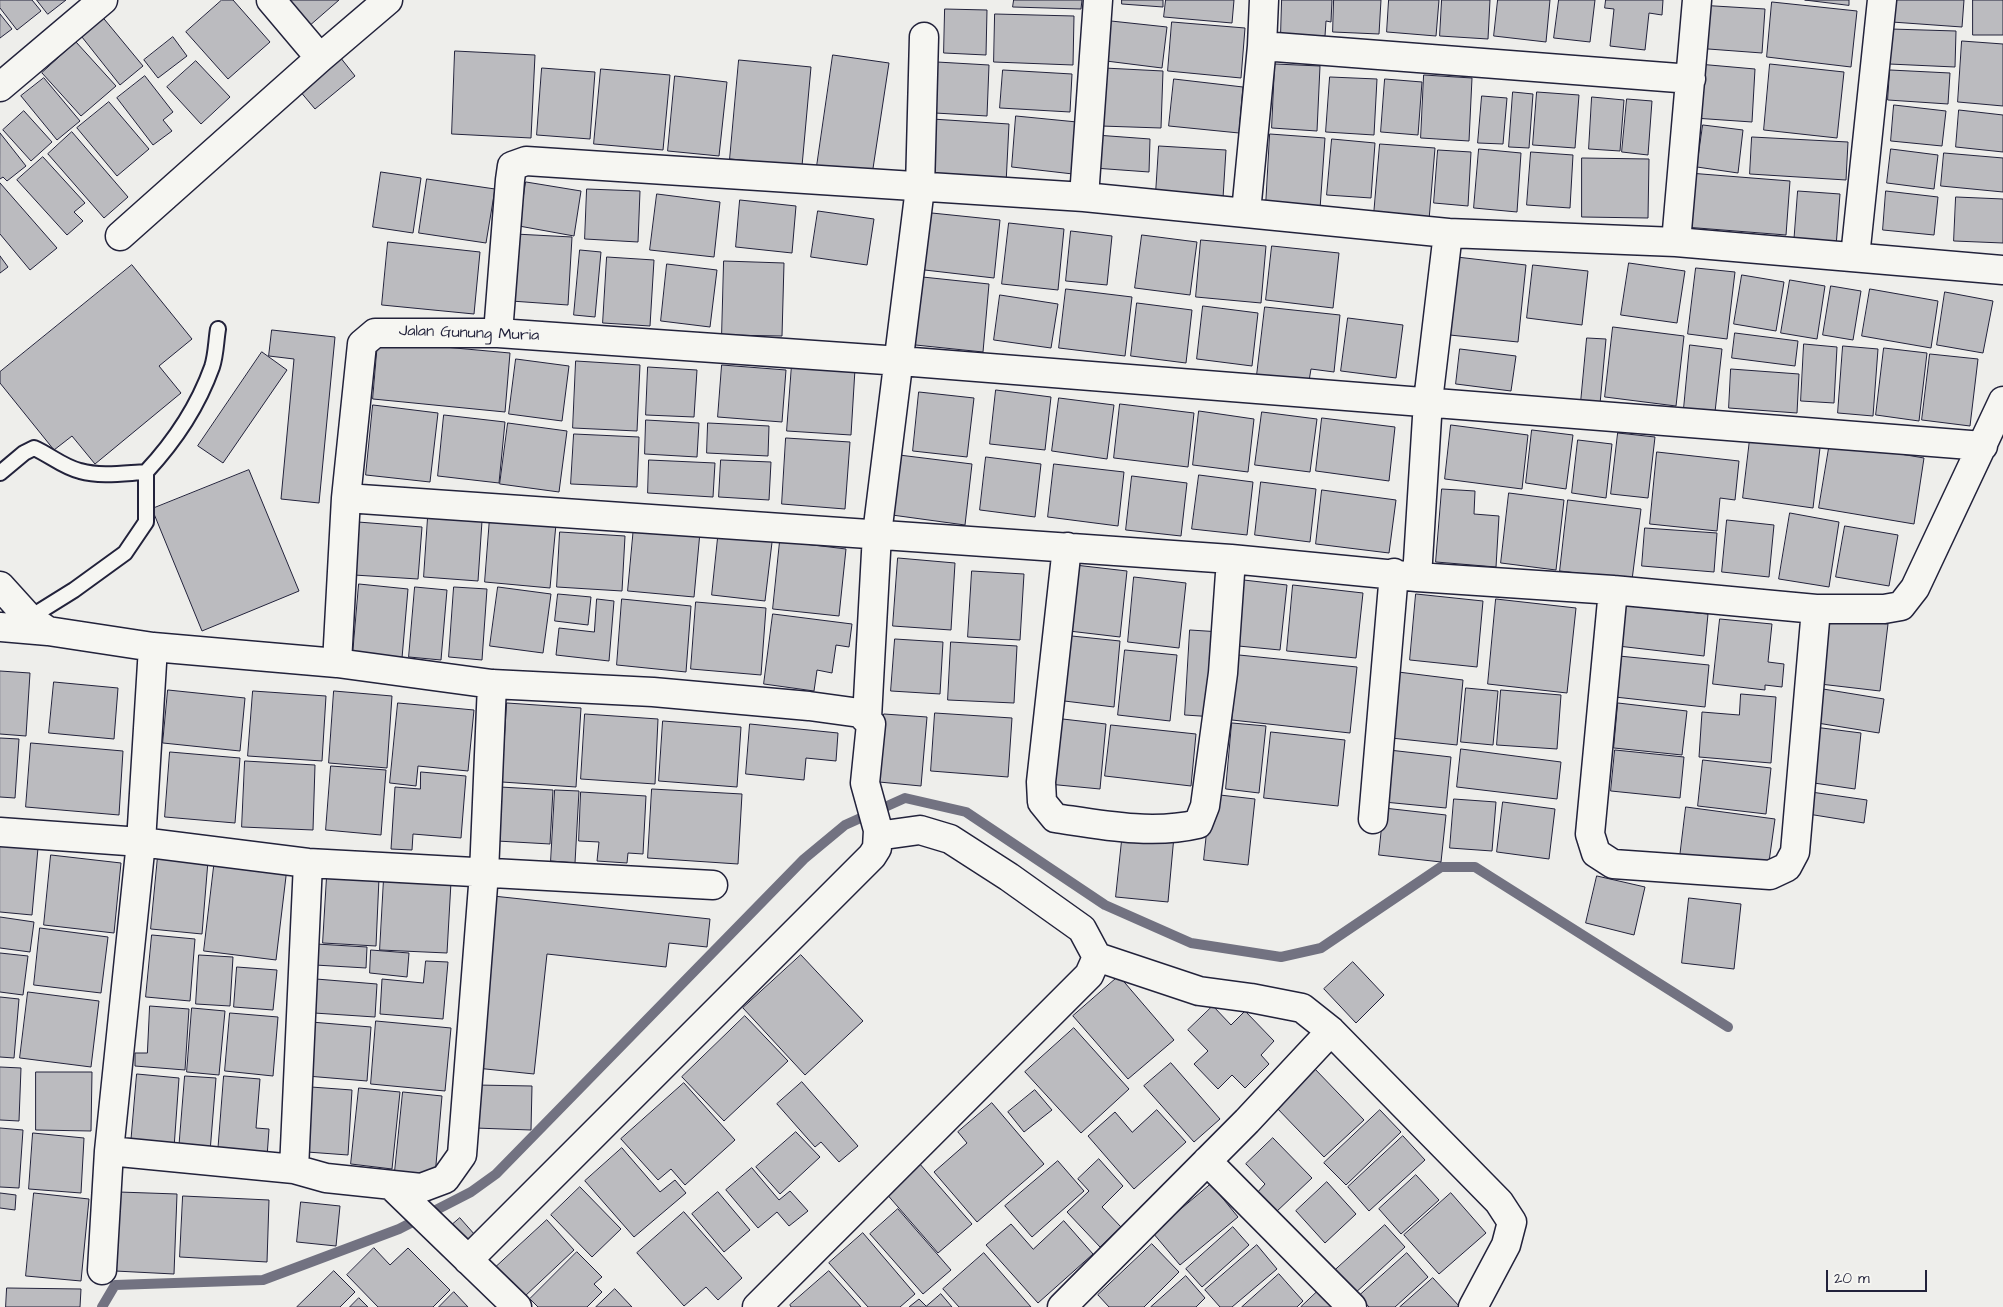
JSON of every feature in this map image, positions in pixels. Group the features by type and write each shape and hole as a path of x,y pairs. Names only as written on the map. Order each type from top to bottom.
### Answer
{"street":[{"path":"0,87 103,0"},
{"path":"271,0 320,58"},
{"path":"120,236 388,0"},
{"path":"1084,197 1098,0"},
{"path":"1246,212 1262,46 1264,0"},
{"path":"1676,242 1697,0"},
{"path":"1855,257 1882,0"},
{"path":"867,718 877,534 920,188 924,37"},
{"path":"1262,46 1691,79"},
{"path":"498,334 512,166 526,161 920,188 1084,197 1448,233 1676,242 2003,270"},
{"path":"1373,819 1448,233"},
{"name":"Jalan Gunung Muria","path":"337,663 346,498 362,344 375,333 498,334 900,360 1983,446"},
{"path":"346,498 1231,559 1405,575 1613,590 1816,610 1884,609 1901,606 1915,588 2003,401"},
{"path":"1067,547 1041,782 1042,802 1055,818 1114,826 1178,829 1198,824 1205,806 1222,673 1231,559"},
{"path":"0,586 38,624"},
{"path":"1613,590 1590,834 1596,852 1613,864 1770,875 1787,867 1795,852 1816,610"},
{"path":"0,627 38,624 153,647 337,663 492,684 653,692 809,706 860,713 867,718 871,724 865,783 877,826 878,848 468,1260"},
{"path":"102,1270 109,1151 141,842 153,647"},
{"path":"109,1151 294,1169 400,1194 445,1179 462,1155 484,873 492,684"},
{"path":"877,826 884,835 920,830 950,839 1009,876 1082,929 1097,957 1199,991 1251,998 1302,1008 1331,1031 1499,1202 1512,1222 1506,1245 1473,1307"},
{"path":"0,832 141,842 308,863 713,885"},
{"path":"294,1169 308,863"},
{"path":"757,1307 1089,975 1097,957"},
{"path":"1072,1304 1331,1031"},
{"path":"1207,1161 1352,1307"},
{"path":"400,1194 517,1307"}],"lane":[{"path":"38,624 74,590 125,553 146,522 146,472 165,451 192,410 212,366 218,329"},
{"path":"0,473 24,453 34,448 80,471 104,474 146,472"}],"building":[{"path":"0,0 32,0 41,11 17,30 0,8"},
{"path":"37,0 66,0 48,14"},
{"path":"222,0 233,0 270,42 228,79 186,32"},
{"path":"285,0 339,0 308,27"},
{"path":"1014,0 1082,0 1081,9 1013,7"},
{"path":"1122,0 1163,0 1163,7 1122,4"},
{"path":"1166,0 1234,0 1232,23 1164,17"},
{"path":"1282,0 1332,0 1331,22 1326,21 1325,36 1281,34"},
{"path":"1334,0 1381,0 1379,34 1333,32"},
{"path":"1389,0 1439,0 1436,36 1387,32"},
{"path":"1442,0 1490,0 1488,39 1440,36"},
{"path":"1498,0 1550,0 1546,42 1494,36"},
{"path":"1559,0 1595,0 1590,42 1554,38"},
{"path":"1606,0 1663,0 1662,15 1649,13 1645,50 1610,46 1614,9 1605,8"},
{"path":"1805,0 1849,0 1849,5"},
{"path":"1894,0 1964,0 1962,27 1892,22"},
{"path":"1973,0 2003,0 2003,35 1973,35"},
{"path":"1772,2 1857,11 1851,67 1767,57"},
{"path":"1698,5 1765,9 1762,53 1695,48"},
{"path":"945,9 987,10 986,55 944,53"},
{"path":"0,14 12,29 0,38"},
{"path":"100,14 143,66 120,85 78,32"},
{"path":"995,14 1074,16 1073,65 994,62"},
{"path":"1111,21 1167,27 1162,68 1106,61"},
{"path":"1172,22 1245,28 1241,78 1168,71"},
{"path":"1891,29 1956,31 1955,67 1889,64"},
{"path":"173,37 187,56 158,78 144,60"},
{"path":"1962,41 2003,44 2003,106 1958,102"},
{"path":"76,42 116,86 81,116 42,73"},
{"path":"455,51 535,55 531,138 452,134"},
{"path":"833,55 889,63 872,175 817,166"},
{"path":"340,57 355,76 315,109 299,90"},
{"path":"739,60 811,67 802,166 730,159"},
{"path":"196,61 230,97 201,124 167,87"},
{"path":"937,62 989,65 987,116 935,113"},
{"path":"1275,64 1320,66 1317,131 1272,128"},
{"path":"1698,64 1755,69 1752,122 1694,118"},
{"path":"1770,64 1844,72 1837,138 1764,130"},
{"path":"542,68 595,72 590,139 537,135"},
{"path":"1104,68 1163,71 1161,128 1101,126"},
{"path":"601,69 670,75 663,150 594,144"},
{"path":"1003,70 1072,74 1070,112 1000,108"},
{"path":"1890,70 1950,73 1948,104 1888,100"},
{"path":"1424,75 1472,78 1469,141 1421,138"},
{"path":"145,76 173,112 163,120 172,131 153,145 117,98"},
{"path":"675,76 727,82 719,156 668,151"},
{"path":"1330,77 1377,79 1374,135 1326,132"},
{"path":"44,78 80,121 57,140 21,96"},
{"path":"1174,79 1243,87 1239,133 1169,126"},
{"path":"1385,79 1422,82 1418,135 1381,132"},
{"path":"1513,92 1533,94 1529,148 1509,147"},
{"path":"1537,92 1579,95 1575,148 1533,145"},
{"path":"1482,96 1507,98 1503,144 1478,143"},
{"path":"1592,97 1624,100 1620,151 1589,149"},
{"path":"1627,99 1652,101 1648,155 1622,152"},
{"path":"109,102 149,149 117,176 77,128"},
{"path":"1894,105 1946,111 1942,146 1891,141"},
{"path":"1959,110 2003,115 2003,152 1956,147"},
{"path":"24,111 52,142 31,161 3,130"},
{"path":"1016,116 1077,122 1073,174 1012,167"},
{"path":"932,119 1009,124 1006,184 928,179"},
{"path":"1703,125 1743,130 1738,173 1697,167"},
{"path":"72,132 128,197 104,218 48,154"},
{"path":"0,133 26,166 7,181 3,177 0,179"},
{"path":"1270,134 1325,138 1320,209 1266,206"},
{"path":"1096,135 1150,139 1149,172 1094,168"},
{"path":"1752,137 1848,142 1846,180 1750,174"},
{"path":"1332,139 1375,143 1371,198 1327,195"},
{"path":"1380,144 1435,148 1429,220 1374,215"},
{"path":"1159,146 1226,150 1223,198 1156,193"},
{"path":"1479,149 1521,153 1517,212 1474,208"},
{"path":"1891,149 1938,155 1934,189 1887,183"},
{"path":"1438,150 1471,152 1468,206 1434,203"},
{"path":"1531,152 1573,155 1570,208 1527,205"},
{"path":"1944,153 2003,158 2003,192 1941,186"},
{"path":"43,157 85,203 74,212 83,221 67,235 17,180"},
{"path":"1582,158 1649,159 1648,218 1582,217"},
{"path":"381,172 421,178 413,233 373,227"},
{"path":"1689,173 1790,181 1786,235 1685,227"},
{"path":"427,179 495,189 486,243 419,233"},
{"path":"526,182 581,191 574,236 519,226"},
{"path":"0,183 57,248 30,270 0,234"},
{"path":"587,189 640,191 638,242 585,239"},
{"path":"1798,191 1840,194 1836,247 1794,244"},
{"path":"1886,191 1938,197 1934,235 1883,230"},
{"path":"657,194 720,202 714,257 650,250"},
{"path":"1956,197 2003,199 2003,243 1954,241"},
{"path":"740,200 796,206 792,253 736,247"},
{"path":"818,211 874,219 867,265 811,257"},
{"path":"922,212 1000,220 994,278 916,269"},
{"path":"1009,223 1064,229 1058,290 1002,284"},
{"path":"1071,231 1112,236 1107,285 1066,281"},
{"path":"515,234 572,237 568,305 511,301"},
{"path":"1142,235 1197,242 1190,295 1135,288"},
{"path":"1201,240 1266,246 1261,303 1196,297"},
{"path":"388,242 480,252 474,314 382,305"},
{"path":"1272,246 1339,253 1333,308 1266,300"},
{"path":"580,250 601,252 595,317 574,315"},
{"path":"0,256 8,267 0,273"},
{"path":"1448,256 1526,265 1518,342 1440,334"},
{"path":"607,257 654,260 650,326 603,323"},
{"path":"724,261 784,263 782,336 722,335"},
{"path":"1629,263 1685,271 1677,323 1621,315"},
{"path":"667,264 717,270 710,327 661,321"},
{"path":"132,265 192,339 159,366 181,393 95,464 72,436 54,450 0,383 0,372"},
{"path":"1533,265 1588,271 1582,325 1527,318"},
{"path":"1696,268 1735,272 1727,339 1688,334"},
{"path":"1742,275 1784,282 1776,331 1734,324"},
{"path":"913,276 989,284 983,352 906,344"},
{"path":"1790,280 1825,286 1817,339 1781,333"},
{"path":"1831,286 1861,291 1853,340 1823,335"},
{"path":"1066,289 1132,297 1125,356 1059,348"},
{"path":"1870,289 1938,301 1931,348 1862,336"},
{"path":"1945,292 1993,301 1983,353 1937,345"},
{"path":"1000,295 1058,304 1051,348 994,340"},
{"path":"1137,303 1192,310 1186,363 1131,356"},
{"path":"1203,306 1258,313 1252,366 1197,359"},
{"path":"1265,307 1340,315 1334,372 1311,369 1309,381 1257,375"},
{"path":"1348,318 1403,325 1396,378 1341,371"},
{"path":"1613,327 1684,336 1676,406 1605,397"},
{"path":"272,330 335,337 319,503 281,499 294,359 269,356"},
{"path":"1735,333 1798,341 1795,366 1732,358"},
{"path":"1587,338 1606,339 1600,404 1581,402"},
{"path":"378,341 510,353 505,412 373,399"},
{"path":"1804,344 1837,347 1834,403 1801,401"},
{"path":"1690,345 1722,349 1715,412 1684,408"},
{"path":"1843,346 1878,349 1873,416 1838,413"},
{"path":"1884,348 1927,353 1919,421 1876,415"},
{"path":"1460,349 1516,356 1511,391 1456,384"},
{"path":"262,352 287,370 223,463 198,446"},
{"path":"1930,354 1978,359 1970,426 1922,420"},
{"path":"516,359 569,366 562,421 509,414"},
{"path":"576,361 640,365 637,431 573,428"},
{"path":"792,364 855,369 851,435 787,431"},
{"path":"722,365 786,370 782,422 718,417"},
{"path":"648,367 697,370 694,417 646,415"},
{"path":"1731,369 1799,374 1797,413 1729,408"},
{"path":"996,390 1051,397 1045,450 990,444"},
{"path":"919,392 974,398 967,457 913,451"},
{"path":"1059,398 1114,405 1107,459 1052,451"},
{"path":"1120,404 1194,413 1188,467 1114,458"},
{"path":"373,405 438,413 430,482 366,475"},
{"path":"1199,411 1254,419 1248,472 1193,465"},
{"path":"1262,412 1317,419 1310,472 1255,465"},
{"path":"444,415 505,422 499,483 438,476"},
{"path":"1322,418 1395,427 1389,481 1316,471"},
{"path":"646,420 699,423 697,457 645,454"},
{"path":"508,423 567,431 559,492 500,484"},
{"path":"708,423 769,426 768,456 707,453"},
{"path":"1451,425 1528,435 1522,489 1445,479"},
{"path":"1532,430 1573,435 1566,489 1526,483"},
{"path":"1618,433 1655,437 1648,498 1611,494"},
{"path":"574,434 639,437 637,487 571,484"},
{"path":"786,438 850,442 845,509 782,504"},
{"path":"1750,439 1820,448 1813,508 1743,498"},
{"path":"1578,440 1612,444 1606,498 1572,493"},
{"path":"1830,442 1924,458 1914,524 1819,508"},
{"path":"1657,452 1739,461 1735,500 1720,498 1717,531 1650,524"},
{"path":"899,455 972,464 965,525 892,515"},
{"path":"986,457 1041,464 1035,517 980,510"},
{"path":"649,460 715,463 713,497 648,493"},
{"path":"721,460 771,462 769,500 719,497"},
{"path":"1054,464 1124,472 1118,526 1048,517"},
{"path":"249,470 299,591 202,631 152,509"},
{"path":"1199,475 1253,482 1247,535 1192,529"},
{"path":"1132,476 1187,483 1181,536 1126,530"},
{"path":"1261,482 1316,489 1310,542 1255,535"},
{"path":"1442,489 1475,491 1474,514 1499,516 1496,567 1436,562"},
{"path":"1322,490 1396,500 1389,553 1316,544"},
{"path":"1509,493 1564,500 1556,570 1501,563"},
{"path":"1568,500 1641,509 1632,580 1560,571"},
{"path":"1790,513 1839,522 1829,587 1779,579"},
{"path":"428,517 482,521 478,581 424,577"},
{"path":"490,517 556,524 550,588 485,582"},
{"path":"1727,520 1774,525 1769,577 1722,572"},
{"path":"358,522 422,527 418,579 354,575"},
{"path":"634,526 700,532 694,597 628,591"},
{"path":"1845,526 1898,535 1889,586 1836,577"},
{"path":"719,528 773,534 765,601 712,595"},
{"path":"1645,528 1717,533 1714,572 1642,566"},
{"path":"560,532 625,536 622,591 557,587"},
{"path":"780,541 846,549 839,616 773,609"},
{"path":"898,558 955,563 951,630 893,626"},
{"path":"1075,565 1127,571 1120,637 1069,631"},
{"path":"972,571 1024,574 1020,640 968,637"},
{"path":"1134,577 1186,583 1179,648 1128,642"},
{"path":"1235,579 1287,585 1280,650 1228,645"},
{"path":"359,584 408,589 402,658 353,654"},
{"path":"1293,585 1363,593 1356,658 1287,651"},
{"path":"415,587 447,590 441,660 409,657"},
{"path":"454,587 487,589 482,660 449,657"},
{"path":"498,587 551,594 543,653 490,646"},
{"path":"558,594 591,597 588,625 555,621"},
{"path":"1416,594 1483,601 1477,667 1410,660"},
{"path":"597,599 614,601 609,661 556,655 559,628 594,632"},
{"path":"622,599 691,606 686,672 617,665"},
{"path":"1496,599 1576,608 1567,693 1488,684"},
{"path":"696,602 766,608 761,675 691,669"},
{"path":"1622,605 1708,614 1704,656 1618,646"},
{"path":"773,614 852,624 849,647 836,645 832,673 817,670 814,691 764,684"},
{"path":"1827,617 1888,624 1880,691 1820,684"},
{"path":"1720,619 1772,624 1768,662 1784,664 1782,687 1765,685 1765,690 1713,684"},
{"path":"1190,630 1221,632 1215,717 1185,715"},
{"path":"1062,635 1120,641 1114,707 1056,700"},
{"path":"895,639 943,642 940,694 891,691"},
{"path":"951,642 1017,646 1014,703 948,700"},
{"path":"1125,650 1177,655 1170,721 1118,715"},
{"path":"1239,655 1357,667 1350,733 1232,720"},
{"path":"1619,656 1709,665 1705,707 1615,697"},
{"path":"0,671 30,673 26,736 0,734"},
{"path":"1398,672 1463,680 1457,745 1391,738"},
{"path":"54,682 118,688 114,739 49,733"},
{"path":"1466,688 1498,691 1493,745 1461,742"},
{"path":"1817,688 1884,699 1879,733 1811,722"},
{"path":"168,690 245,698 240,751 163,743"},
{"path":"1501,690 1561,695 1557,749 1497,745"},
{"path":"253,691 326,696 322,761 248,756"},
{"path":"334,691 392,696 387,768 329,763"},
{"path":"1741,694 1776,697 1771,763 1699,757 1702,712 1739,715"},
{"path":"398,703 474,710 468,771 418,766 416,786 390,783"},
{"path":"507,703 581,708 576,787 502,782"},
{"path":"1618,703 1687,711 1682,755 1614,748"},
{"path":"935,713 1012,718 1008,777 931,771"},
{"path":"585,714 658,719 655,784 581,779"},
{"path":"884,714 927,717 921,786 879,782"},
{"path":"1054,718 1106,724 1100,789 1048,784"},
{"path":"663,721 741,727 737,787 659,781"},
{"path":"1232,723 1266,726 1259,793 1226,789"},
{"path":"750,724 838,733 836,761 806,758 804,780 746,774"},
{"path":"1111,725 1196,734 1191,786 1105,776"},
{"path":"1814,727 1861,733 1855,789 1807,782"},
{"path":"1271,732 1345,740 1338,806 1264,798"},
{"path":"0,738 19,739 15,798 0,797"},
{"path":"31,743 123,751 119,815 26,807"},
{"path":"1461,749 1561,762 1557,799 1457,787"},
{"path":"1389,750 1451,757 1446,808 1384,802"},
{"path":"1615,750 1684,757 1680,798 1611,791"},
{"path":"170,752 240,758 235,823 165,817"},
{"path":"1703,760 1771,768 1766,814 1698,806"},
{"path":"245,761 315,765 313,830 242,827"},
{"path":"331,766 386,770 381,835 326,830"},
{"path":"421,772 466,776 461,838 413,834 412,850 391,849 395,787 420,789"},
{"path":"500,787 553,790 550,844 497,841"},
{"path":"652,789 742,794 738,864 648,858"},
{"path":"555,790 579,791 575,863 551,861"},
{"path":"581,792 646,796 643,854 628,853 627,863 597,861 599,842 579,841"},
{"path":"1811,792 1867,800 1864,823 1808,814"},
{"path":"1211,794 1255,799 1248,865 1204,860"},
{"path":"1454,799 1496,802 1492,851 1450,848"},
{"path":"1503,802 1555,809 1549,859 1497,852"},
{"path":"1686,807 1775,819 1768,869 1680,857"},
{"path":"1384,808 1446,815 1441,862 1379,855"},
{"path":"1123,831 1174,836 1168,902 1116,897"},
{"path":"0,843 38,848 32,915 0,912"},
{"path":"51,855 121,863 114,933 44,925"},
{"path":"158,856 208,861 202,934 151,929"},
{"path":"215,858 287,868 276,960 204,951"},
{"path":"327,876 379,878 376,946 323,943"},
{"path":"1597,876 1645,887 1634,935 1586,923"},
{"path":"384,878 451,882 447,953 380,950"},
{"path":"493,896 710,919 707,947 669,943 666,967 547,954 534,1074 476,1068"},
{"path":"1689,898 1741,904 1734,969 1682,963"},
{"path":"0,917 34,922 30,952 0,948"},
{"path":"40,928 108,937 101,993 34,985"},
{"path":"152,935 195,939 190,1001 146,997"},
{"path":"316,944 367,947 366,968 315,965"},
{"path":"371,950 409,953 407,977 370,973"},
{"path":"0,953 28,956 23,995 0,992"},
{"path":"199,955 233,957 230,1006 196,1004"},
{"path":"801,955 863,1021 805,1075 743,1008"},
{"path":"426,961 448,962 443,1019 380,1014 382,979 423,983"},
{"path":"1353,962 1384,995 1356,1023 1324,989"},
{"path":"237,967 277,970 273,1010 234,1007"},
{"path":"1119,976 1174,1040 1128,1079 1073,1016"},
{"path":"316,979 377,984 375,1017 314,1013"},
{"path":"28,992 99,1001 91,1067 20,1058"},
{"path":"0,997 19,999 14,1058 0,1057"},
{"path":"150,1006 189,1009 185,1070 135,1066 135,1053 147,1053"},
{"path":"1213,1006 1231,1025 1245,1011 1274,1041 1261,1055 1269,1064 1245,1088 1232,1075 1218,1089 1194,1064 1208,1051 1188,1030"},
{"path":"192,1008 225,1011 219,1075 187,1072"},
{"path":"230,1013 278,1017 273,1076 225,1071"},
{"path":"745,1016 788,1061 724,1121 682,1077"},
{"path":"376,1021 451,1028 445,1091 371,1084"},
{"path":"311,1022 371,1027 367,1081 307,1076"},
{"path":"1074,1028 1129,1089 1081,1133 1025,1072"},
{"path":"1171,1063 1220,1119 1194,1142 1144,1086"},
{"path":"0,1067 21,1068 19,1121 0,1120"},
{"path":"1314,1068 1364,1120 1324,1157 1275,1106"},
{"path":"36,1072 92,1072 91,1131 36,1130"},
{"path":"137,1074 179,1078 174,1148 131,1144"},
{"path":"185,1076 216,1078 210,1152 179,1150"},
{"path":"224,1076 260,1079 256,1128 269,1129 267,1157 218,1153"},
{"path":"802,1082 858,1146 839,1162 821,1142 815,1147 777,1104"},
{"path":"684,1083 735,1140 685,1185 671,1169 658,1180 621,1139"},
{"path":"476,1085 532,1086 531,1130 475,1128"},
{"path":"311,1087 352,1090 348,1155 307,1152"},
{"path":"359,1088 400,1092 392,1169 351,1164"},
{"path":"1035,1090 1052,1110 1024,1132 1008,1112"},
{"path":"403,1092 442,1096 435,1176 395,1171"},
{"path":"992,1103 1044,1164 977,1222 934,1172 967,1143 958,1132"},
{"path":"1157,1110 1186,1142 1134,1189 1088,1136 1115,1112 1132,1132"},
{"path":"1380,1110 1401,1132 1346,1185 1324,1163"},
{"path":"0,1128 23,1130 19,1188 0,1187"},
{"path":"796,1132 820,1157 780,1194 756,1167"},
{"path":"33,1133 84,1138 81,1193 29,1189"},
{"path":"1403,1136 1425,1160 1369,1211 1348,1187"},
{"path":"1273,1138 1312,1178 1275,1213 1256,1194 1265,1184 1246,1164"},
{"path":"622,1148 660,1192 675,1180 686,1193 634,1237 585,1181"},
{"path":"1099,1159 1123,1186 1102,1207 1121,1227 1100,1247 1067,1212 1089,1191 1078,1179"},
{"path":"1058,1161 1084,1191 1032,1237 1005,1206"},
{"path":"919,1163 972,1224 938,1253 885,1192"},
{"path":"752,1168 779,1200 790,1191 808,1211 789,1226 777,1212 758,1228 726,1190"},
{"path":"1416,1175 1439,1200 1401,1234 1379,1209"},
{"path":"1327,1182 1356,1214 1325,1243 1296,1211"},
{"path":"1211,1184 1238,1217 1180,1265 1153,1233"},
{"path":"580,1187 621,1229 592,1257 551,1215"},
{"path":"119,1192 177,1194 174,1274 115,1271"},
{"path":"718,1192 750,1230 724,1252 692,1214"},
{"path":"0,1193 16,1195 15,1210 0,1208"},
{"path":"34,1193 89,1199 81,1281 26,1276"},
{"path":"1451,1193 1486,1233 1439,1274 1404,1235"},
{"path":"183,1196 269,1200 267,1262 180,1257"},
{"path":"301,1202 340,1206 336,1246 297,1242"},
{"path":"898,1209 951,1270 923,1294 870,1234"},
{"path":"684,1212 742,1278 718,1300 706,1287 684,1306 637,1253"},
{"path":"460,1218 475,1235 461,1247 446,1230"},
{"path":"547,1220 574,1250 524,1297 496,1267"},
{"path":"1064,1221 1093,1254 1038,1303 986,1245 1011,1224 1033,1249"},
{"path":"1385,1225 1405,1247 1353,1295 1332,1273"},
{"path":"1233,1227 1249,1245 1202,1287 1186,1269"},
{"path":"863,1233 915,1294 900,1307 868,1307 829,1263"},
{"path":"1152,1244 1179,1272 1144,1307 1109,1307 1098,1295"},
{"path":"1257,1245 1277,1269 1232,1307 1220,1307 1205,1290"},
{"path":"374,1248 390,1265 408,1248 450,1290 433,1307 378,1307 347,1275"},
{"path":"577,1252 602,1277 594,1284 602,1292 587,1307 538,1307 530,1299"},
{"path":"984,1253 1031,1307 959,1307 943,1289"},
{"path":"1407,1253 1428,1277 1395,1307 1369,1307 1359,1296"},
{"path":"334,1271 355,1292 340,1307 297,1307"},
{"path":"829,1271 861,1307 791,1307 790,1305"},
{"path":"1279,1274 1303,1301 1297,1307 1242,1307"},
{"path":"1186,1276 1205,1298 1196,1307 1151,1307"},
{"path":"1433,1278 1460,1307 1400,1307"},
{"path":"7,1288 81,1289 80,1307 6,1307"},
{"path":"615,1289 632,1307 596,1307"},
{"path":"1318,1291 1333,1307 1301,1307"},
{"path":"454,1292 468,1307 439,1307"},
{"path":"941,1294 952,1307 909,1307 919,1299 926,1306"},
{"path":"359,1298 368,1307 350,1307"}],"waterway":[{"path":"102,1307 115,1285 263,1280 399,1229 471,1192 496,1174 804,859 845,825 905,798 966,812 1105,905 1191,943 1281,957 1321,948 1441,867 1475,867 1728,1027"}]}
